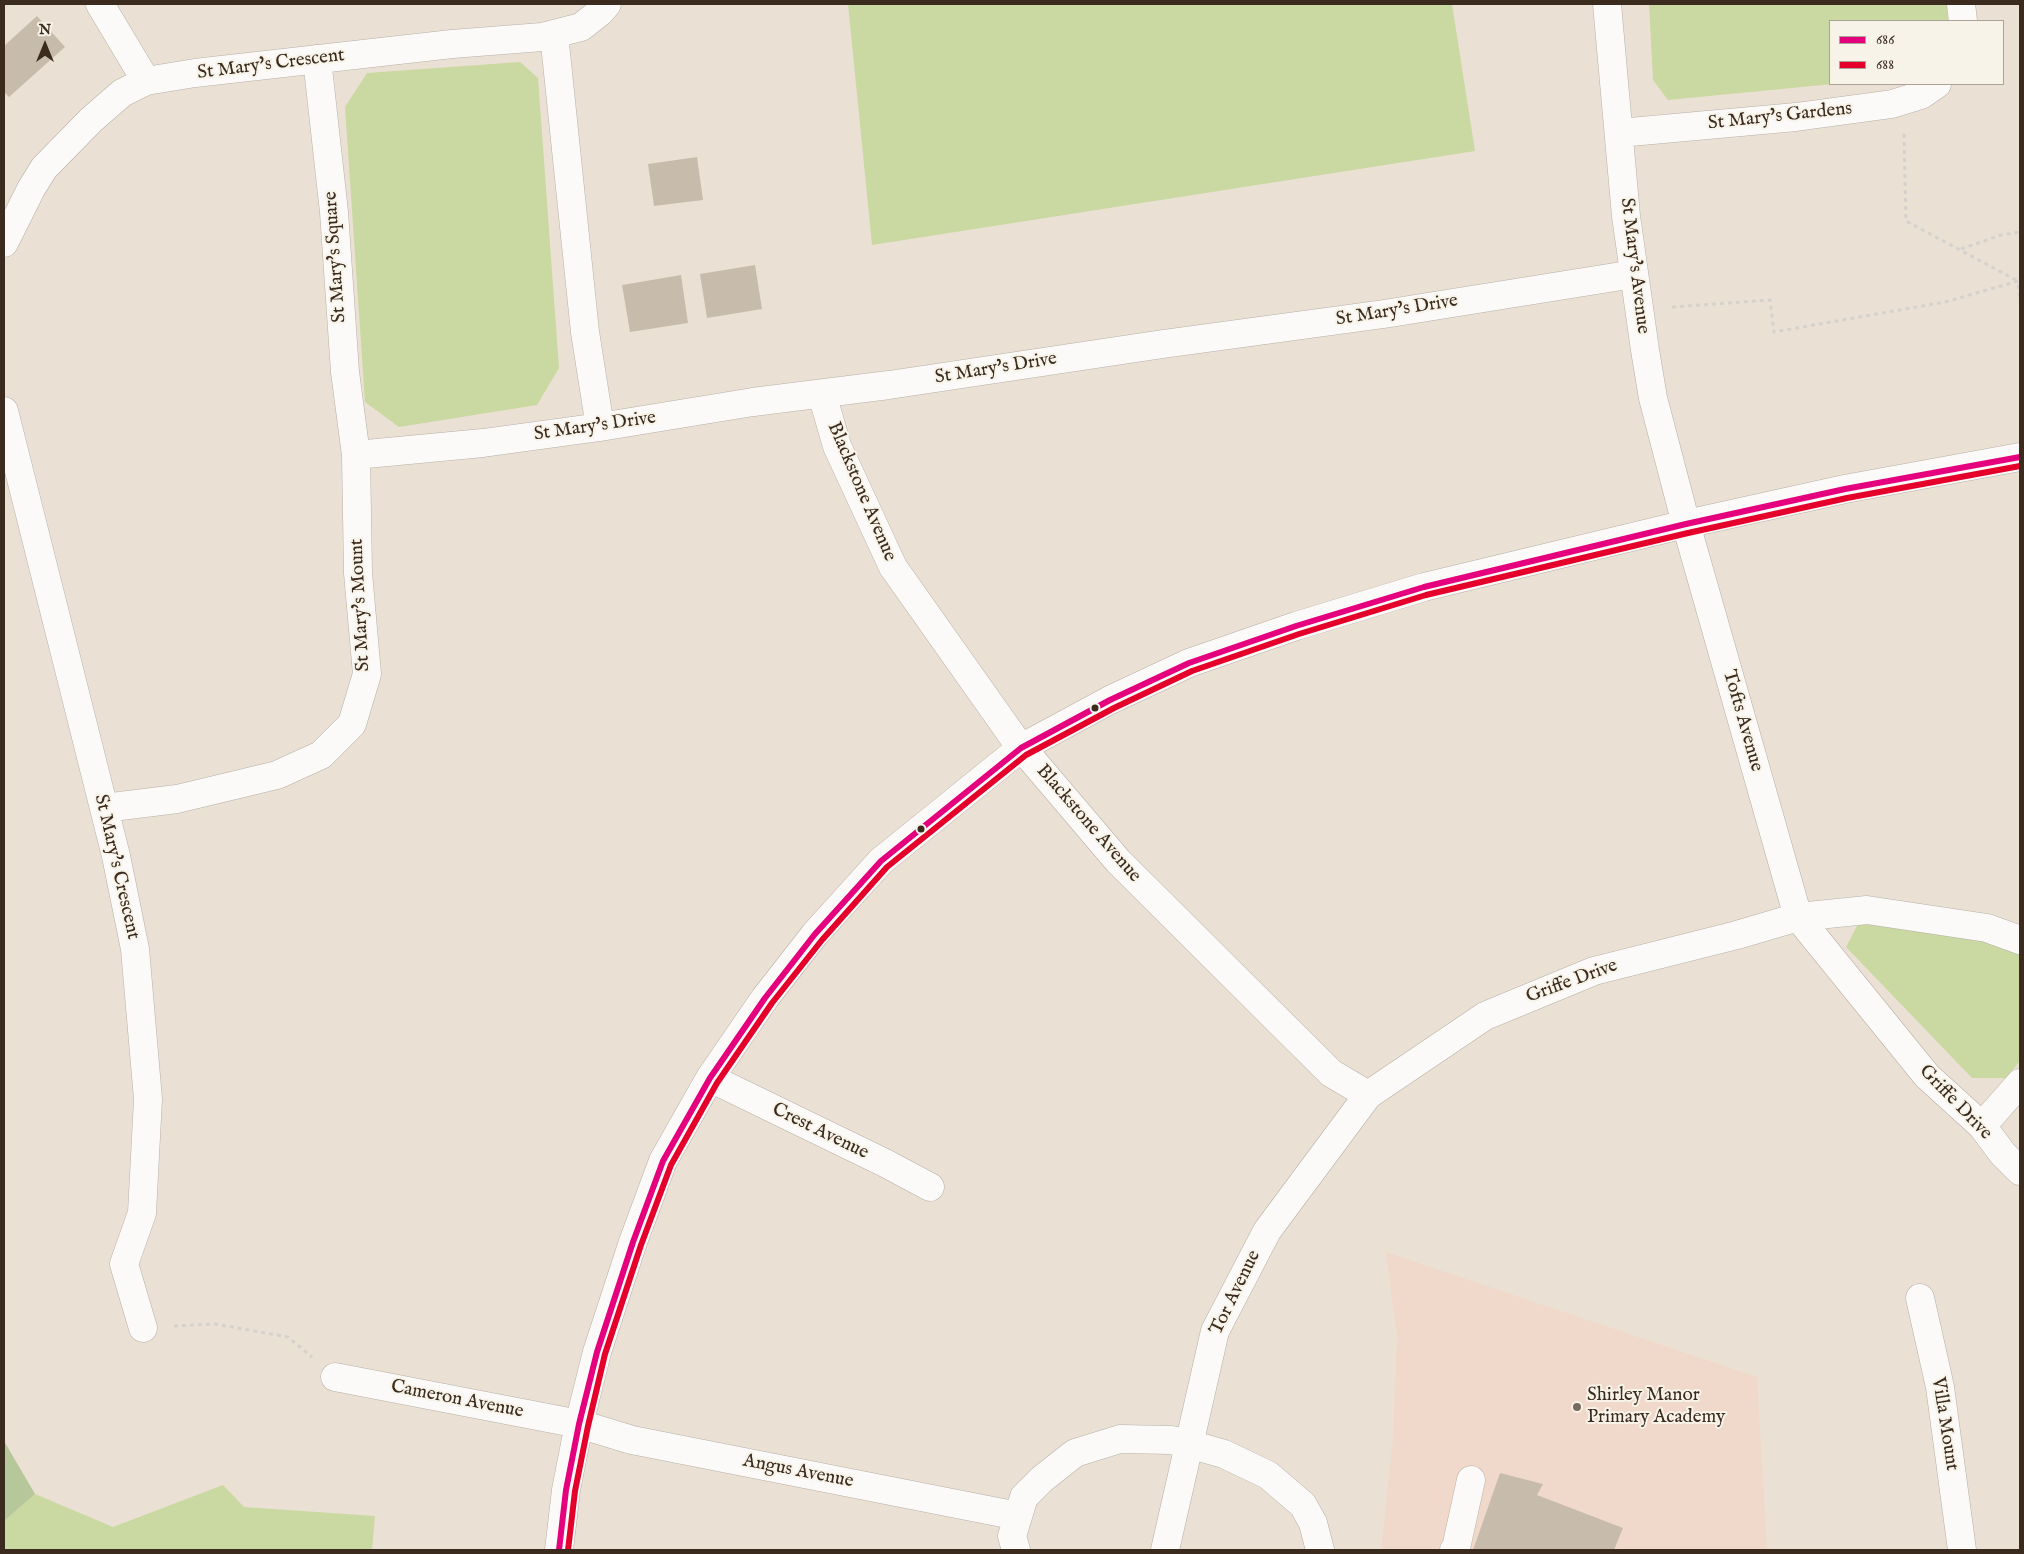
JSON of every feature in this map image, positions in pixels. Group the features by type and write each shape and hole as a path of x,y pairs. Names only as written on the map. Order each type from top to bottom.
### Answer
{"street":[{"path":"100,4 146,81"},
{"name":"St Mary's Crescent","path":"4,243 31,188 44,168 91,120 122,93 146,81 195,73 452,44 542,37 581,27 607,4"},
{"name":"St Mary's Avenue","path":"1607,4 1639,310 1653,398 1686,524"},
{"path":"1961,4 1963,20"},
{"path":"554,34 585,332 600,427"},
{"name":"St Mary's Square","path":"318,59 334,212 345,372 356,455"},
{"name":"St Mary's Gardens","path":"1619,133 1796,117 1892,104 1921,95 1936,85"},
{"name":"St Mary's Drive","path":"356,455 484,443 600,427 752,402 822,394 1162,344 1384,314 1634,274"},
{"name":"Blackstone Avenue","path":"822,394 838,446 893,567 1021,748 1118,862 1331,1073 1368,1095"},
{"name":"St Mary's Crescent","path":"4,411 120,873 134,940 148,1098 142,1213 124,1264 143,1328"},
{"name":"St Mary's Mount","path":"104,808 177,799 277,775 321,755 352,724 367,674 358,573 356,455"},
{"path":"560,1550 566,1490 579,1424 597,1352 633,1242 660,1170 710,1078 781,976 815,934 881,862 1021,748 1110,700 1189,663 1296,626 1424,587 1686,524 1845,489 2020,457"},
{"name":"Tofts Avenue","path":"1686,524 1798,917"},
{"name":"Griffe Drive","path":"1368,1095 1485,1016 1494,1012 1594,971 1737,935 1798,917 1867,910 1987,928 2020,940"},
{"name":"Griffe Drive","path":"1798,917 1927,1076 1982,1126 2020,1171"},
{"name":"Crest Avenue","path":"710,1078 885,1163 930,1187"},
{"path":"1982,1126 2020,1083"},
{"name":"Tor Avenue","path":"1165,1550 1215,1331 1267,1231 1368,1095"},
{"name":"Villa Mount","path":"1920,1298 1940,1387 1962,1550"},
{"name":"Cameron Avenue","path":"335,1377 579,1424"},
{"name":"Angus Avenue","path":"579,1424 632,1440 1018,1516"},
{"path":"1016,1550 1012,1536 1024,1497 1042,1479 1075,1453 1120,1439 1171,1440 1189,1444 1224,1454 1268,1475 1303,1505 1313,1523 1320,1550"},
{"path":"1454,1550 1471,1480"}],"path":[{"path":"1902,100 1906,221 2019,280"},
{"path":"1960,249 2020,232"},
{"path":"2019,280 2020,301"},
{"path":"1639,310 1770,300 1774,332 1945,302 2019,280"},
{"path":"143,1328 215,1324 288,1337 335,1377"}],"shaded area":[{"name":"Shirley Manor Primary Academy","path":"1386,1252 1757,1377 1767,1550 1381,1550 1393,1438 1397,1336"}],"green space":[{"path":"848,4 1452,4 1475,151 872,245"},
{"path":"1649,4 1947,4 1948,20 1829,20 1829,84 1668,100 1653,80"},
{"path":"520,62 538,78 559,368 537,405 399,427 365,402 345,107 367,73"},
{"path":"1858,924 1894,924 1986,939 2020,955 2020,1061 2006,1078 1972,1078 1846,947"},
{"path":"4,1441 35,1494 4,1521"},
{"path":"223,1485 244,1507 375,1516 372,1550 4,1550 4,1521 35,1494 113,1527"}],"building":[{"path":"37,16 65,47 9,97 4,92 4,46"},
{"path":"697,157 703,200 654,206 648,164"},
{"path":"755,265 762,309 707,318 700,274"},
{"path":"681,275 688,323 630,332 622,285"},
{"path":"1500,1473 1543,1484 1537,1495 1623,1528 1614,1550 1473,1550"}],"transit line":[{"name":"686","path":"559,1550 566,1490 579,1424 597,1352 633,1242 663,1161 710,1078 765,998 815,934 881,861 1021,748 1110,700 1189,663 1296,626 1424,587 1686,524 1845,489 2020,457"},
{"name":"688","path":"568,1550 575,1491 605,1354 641,1245 671,1165 717,1083 772,1003 822,940 887,867 1026,755 1114,708 1192,671 1299,634 1426,595 1688,533 1847,498 2020,466"}],"place":[{"name":"Shirley Manor Primary Academy","path":"1577,1407"}]}
